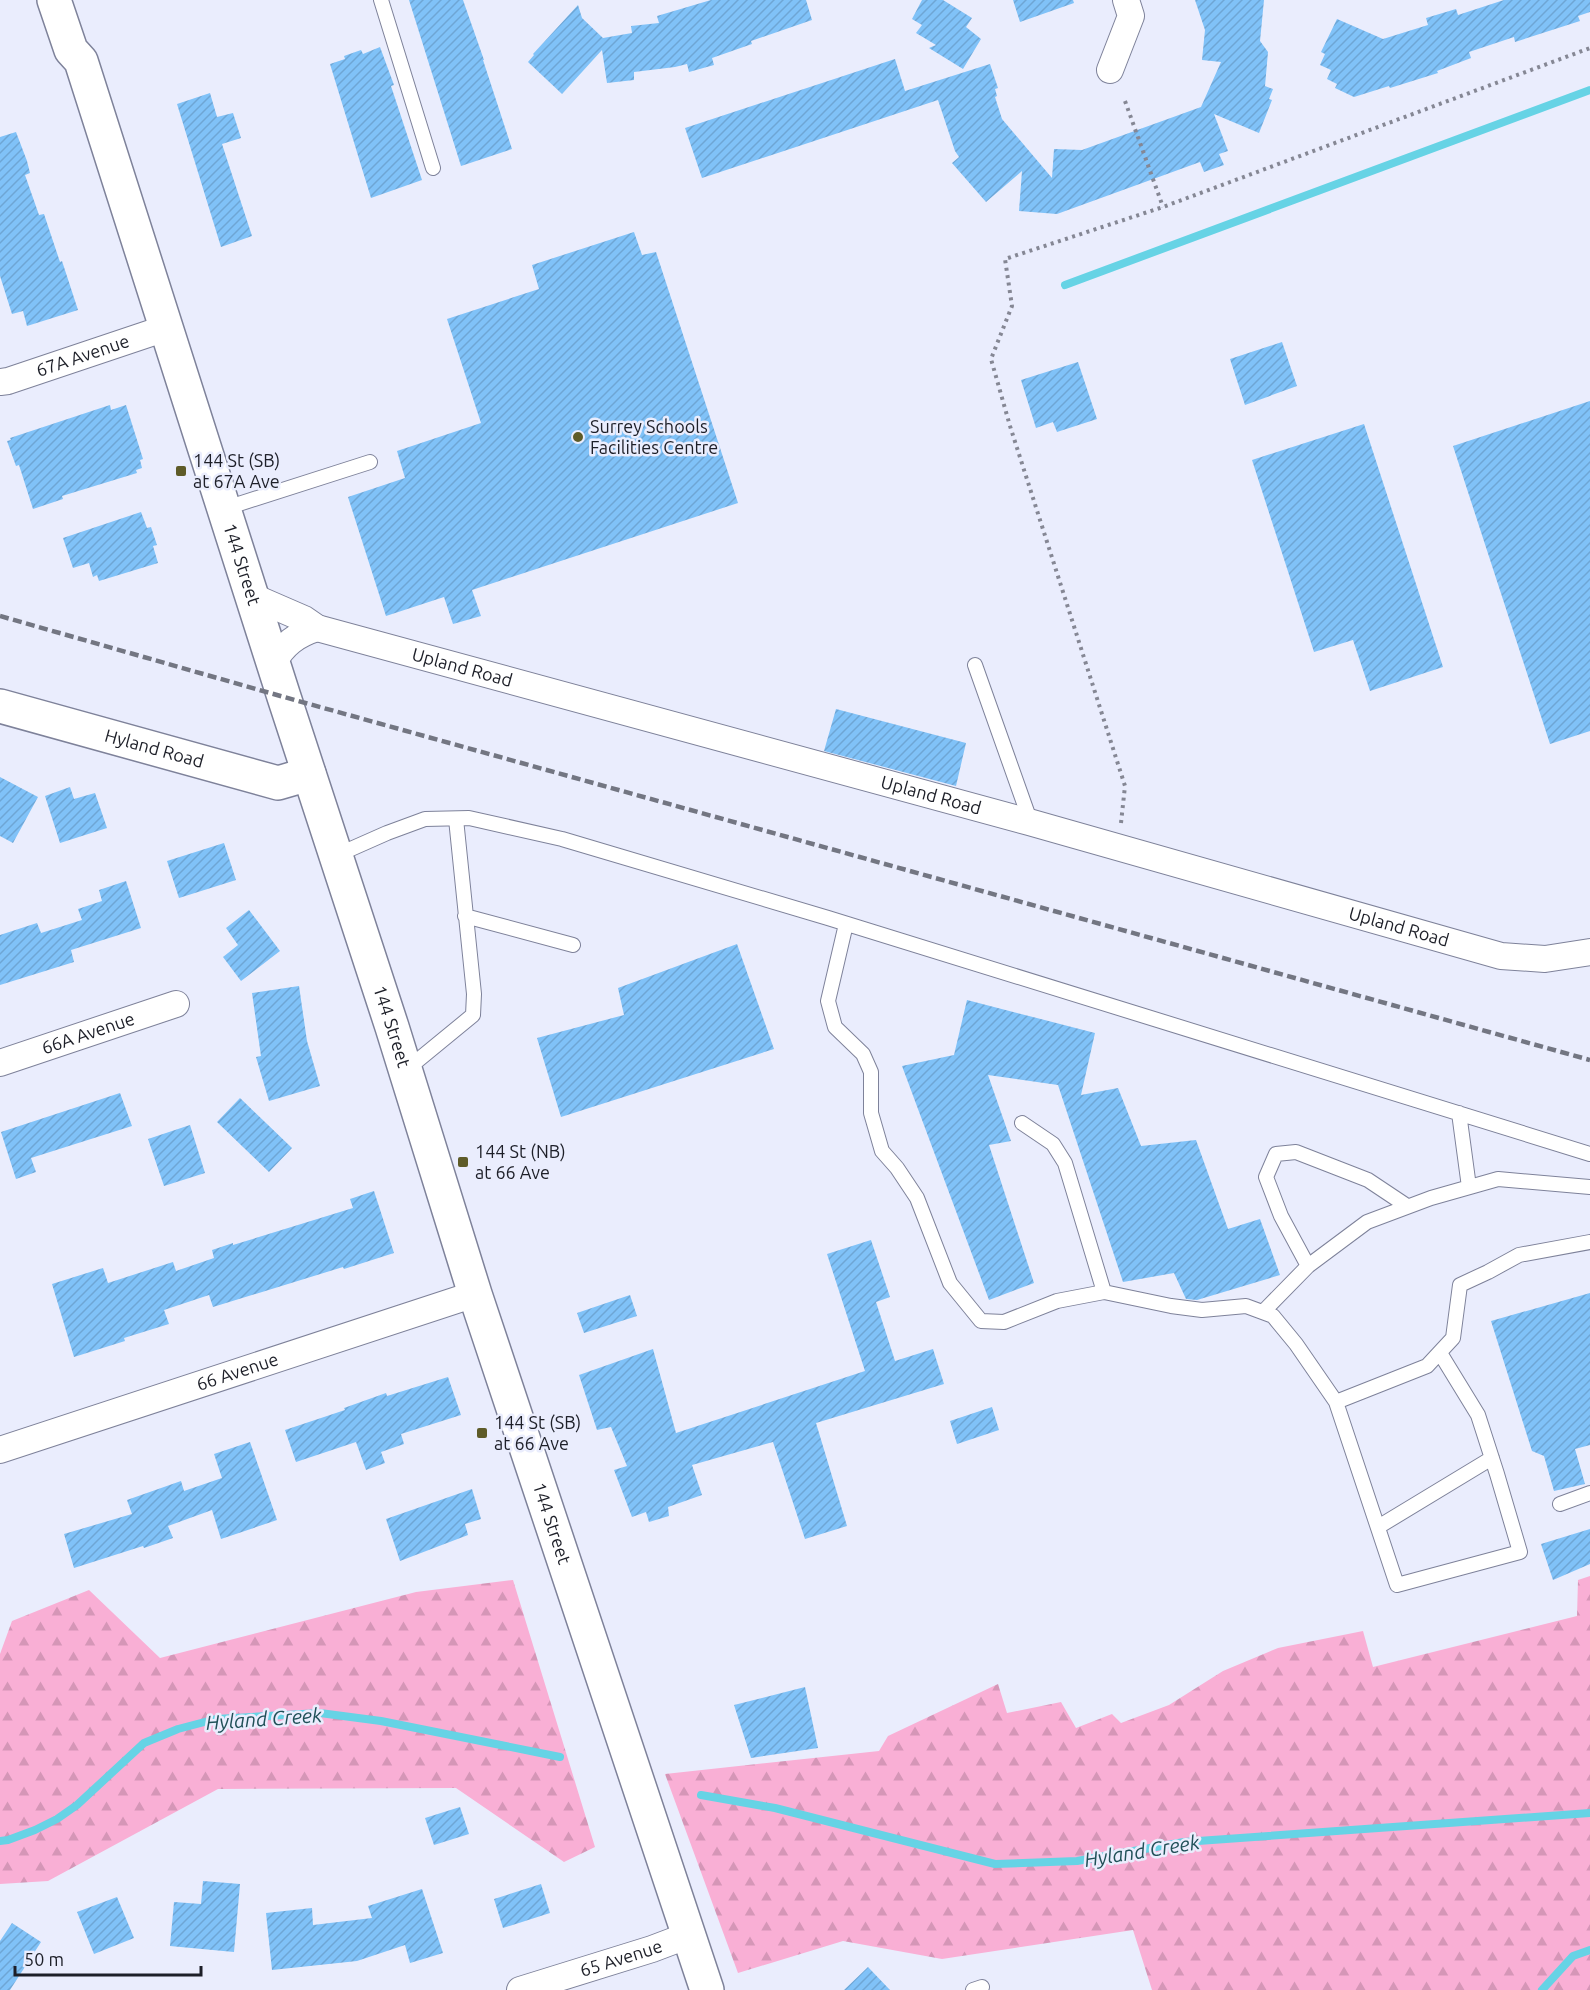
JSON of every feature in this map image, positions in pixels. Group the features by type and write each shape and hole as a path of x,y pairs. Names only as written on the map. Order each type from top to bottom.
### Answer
{"main road":[{"name":"144 Street","path":"54,0 71,50 81,62 251,596 406,1070 475,1293 707,1990"},
{"name":"144 Street","path":"71,0 85,46 81,62"},
{"name":"Hyland Road","path":"0,705 278,783 309,774"}],"street":[{"path":"1110,70 1131,16 1126,0"},
{"name":"67A Avenue","path":"0,382 166,328"},
{"name":"Upland Road","path":"251,596 304,619 317,628 1118,847 1501,956 1545,959 1590,952"},
{"path":"273,663 288,641 317,628"},
{"name":"66A Avenue","path":"0,1063 176,1004"},
{"name":"66 Avenue","path":"0,1450 475,1293"},
{"name":"65 Avenue","path":"520,1990 652,1949 689,1935"}],"lane":[{"path":"381,0 433,168"},
{"path":"223,509 370,462"},
{"path":"975,665 1031,823"},
{"path":"336,856 425,819 469,818 562,839 846,924 1590,1154"},
{"path":"406,1070 473,1015 474,994 456,819"},
{"path":"465,916 573,945"},
{"path":"846,924 828,1001 835,1027 863,1054 871,1072 871,1113 882,1151 897,1168 917,1198 950,1283 981,1321 1004,1322 1057,1301 1104,1292 1202,1310 1246,1306 1273,1316 1296,1344 1336,1402 1397,1585 1520,1552 1478,1414 1440,1353"},
{"path":"1459,1113 1469,1187"},
{"path":"1022,1123 1053,1144 1065,1163 1104,1292"},
{"path":"1308,1266 1281,1216 1266,1177 1276,1154 1296,1152 1368,1180 1407,1206"},
{"path":"1263,1312 1308,1266 1367,1222 1407,1206 1498,1179 1590,1188"},
{"path":"1336,1402 1427,1366 1453,1338 1460,1285 1519,1255 1590,1242"},
{"path":"1378,1527 1492,1458"},
{"path":"1560,1504 1590,1493"}],"path":[{"path":"1118,847 1125,786 1010,426 991,359 1012,306 1005,259 1163,207 1590,48"},
{"path":"1125,101 1163,207"}],"green space":[{"path":"1590,1576 1590,1990 1152,1990 1133,1930 942,1959 843,1941 738,1973 665,1774 879,1751 888,1736 998,1684 1007,1713 1061,1702 1076,1728 1112,1714 1121,1723 1169,1705 1223,1671 1278,1648 1363,1631 1373,1667 1577,1616 1578,1580"},
{"path":"513,1580 595,1847 564,1862 456,1788 218,1789 48,1881 0,1884 0,1654 12,1621 89,1590 160,1658 416,1592"}],"building":[{"path":"409,0 463,0 512,149 461,166"},
{"path":"711,0 806,0 812,20 751,41 752,44 712,58 714,65 689,72 687,64 634,72 634,80 607,83 602,50 562,94 528,62 578,5 582,18 603,38 632,33 631,26 659,23 657,16"},
{"path":"922,0 943,0 972,18 966,27 981,39 963,69 929,48 936,45 916,33 922,25 912,19"},
{"path":"1013,0 1073,0 1074,3 1020,22"},
{"path":"1195,0 1264,0 1260,41 1268,52 1265,86 1273,89 1269,99 1272,100 1259,133 1214,114 1228,151 1219,154 1224,165 1204,172 1200,162 1057,214 1019,211 1022,171 986,202 952,163 959,157 938,100 702,178 685,128 895,59 905,91 990,64 998,88 995,89 997,96 995,97 1002,119 1052,178 1054,149 1082,150 1201,107 1221,62 1202,60 1205,30"},
{"path":"1504,0 1590,0 1590,12 1578,16 1580,21 1515,42 1514,37 1469,52 1471,58 1437,71 1438,73 1354,97 1335,88 1337,84 1327,79 1331,70 1320,65 1325,54 1321,52 1337,19 1383,39 1428,25 1426,18 1456,9 1458,15"},
{"path":"380,47 394,85 391,86 422,180 371,198 330,64 361,50 363,54"},
{"path":"210,93 217,117 233,113 241,138 222,144 252,236 221,247 177,104"},
{"path":"16,132 30,173 25,175 39,215 44,214 78,310 27,326 23,311 12,314 0,276 0,137"},
{"name":"Surrey Schools Facilities Centre","path":"634,232 642,255 656,252 738,503 472,590 481,616 453,624 444,597 386,616 348,497 405,478 397,451 481,423 447,319 539,289 532,265"},
{"path":"1282,342 1297,386 1245,405 1230,359"},
{"path":"1078,362 1097,419 1057,432 1053,422 1036,428 1021,380"},
{"path":"1590,401 1590,731 1550,744 1453,446"},
{"path":"110,405 111,410 126,405 143,459 140,460 142,468 136,470 137,473 62,496 63,499 33,509 19,465 16,466 7,441 11,440 10,438"},
{"path":"1364,424 1443,667 1370,691 1353,640 1314,652 1252,460"},
{"path":"141,512 147,528 151,527 157,545 153,546 158,563 99,581 97,575 93,577 89,563 73,568 63,538"},
{"path":"836,709 966,743 956,786 824,751"},
{"path":"0,777 38,797 13,843 0,836"},
{"path":"70,787 74,799 95,793 107,828 60,843 45,796"},
{"path":"224,843 236,880 179,898 167,861"},
{"path":"126,881 141,928 71,950 74,962 0,985 0,935 37,923 41,933 82,920 78,909 102,901 99,890"},
{"path":"249,910 280,951 241,981 223,957 238,945 226,928"},
{"path":"737,944 774,1049 561,1117 537,1038 624,1015 618,988"},
{"path":"299,986 307,1041 320,1086 269,1101 256,1057 261,1056 252,993"},
{"path":"967,1000 1095,1033 1081,1095 1118,1088 1141,1146 1196,1140 1228,1229 1260,1219 1280,1275 1197,1300 1186,1299 1174,1273 1123,1282 1058,1085 988,1075 1011,1141 989,1145 1034,1283 989,1300 902,1066 954,1055"},
{"path":"120,1093 132,1126 31,1158 36,1172 16,1179 1,1132"},
{"path":"240,1098 292,1148 269,1172 217,1122"},
{"path":"190,1125 205,1173 164,1186 148,1139"},
{"path":"374,1191 394,1253 213,1307 209,1295 164,1310 169,1324 74,1357 52,1284 103,1268 108,1283 173,1262 176,1271 214,1258 212,1250 353,1208 350,1199"},
{"path":"871,1240 890,1297 876,1302 895,1361 933,1349 944,1384 816,1423 847,1526 805,1539 773,1442 692,1465 702,1495 668,1507 669,1516 649,1522 646,1512 632,1517 614,1470 627,1466 611,1427 597,1430 579,1375 653,1349 676,1433 865,1371 827,1254"},
{"path":"1590,1293 1590,1445 1575,1449 1585,1484 1554,1491 1544,1456 1532,1451 1491,1321"},
{"path":"630,1295 637,1316 584,1333 577,1313"},
{"path":"448,1377 461,1415 401,1434 404,1444 381,1452 385,1463 366,1470 356,1442 296,1462 285,1430 345,1410 344,1408 386,1393 387,1396"},
{"path":"992,1407 999,1430 957,1444 950,1421"},
{"path":"250,1442 277,1520 221,1539 212,1510 168,1526 173,1538 74,1568 64,1534 132,1514 127,1500 181,1481 184,1491 222,1478 214,1454"},
{"path":"472,1489 481,1519 465,1524 468,1535 400,1561 386,1519"},
{"path":"1590,1529 1590,1564 1553,1580 1541,1544"},
{"path":"805,1687 818,1748 751,1758 734,1705"},
{"path":"460,1807 469,1834 434,1845 425,1818"},
{"path":"203,1881 240,1884 234,1952 170,1946 174,1902 201,1904"},
{"path":"541,1884 550,1913 503,1928 494,1899"},
{"path":"422,1889 443,1953 410,1963 405,1945 357,1961 272,1970 266,1913 312,1908 313,1925 372,1918 368,1906"},
{"path":"117,1897 134,1938 94,1954 77,1912"},
{"path":"12,1923 41,1942 10,1990 0,1990 0,1941"},
{"path":"868,1967 890,1990 844,1990"}],"waterway":[{"path":"1065,285 1590,90"},
{"name":"Hyland Creek","path":"0,1841 35,1830 57,1819 77,1805 144,1743 178,1729 216,1719 320,1713 381,1721 560,1757"},
{"name":"Hyland Creek","path":"701,1795 775,1808 995,1864 1077,1861 1184,1842 1590,1813"},
{"path":"1542,1990 1573,1956 1590,1950"}],"railway":[{"path":"0,616 1590,1060"}],"place":[{"name":"Surrey Schools Facilities Centre","path":"578,437"},
{"name":"144 St (SB) at 67A Ave","path":"181,471"},
{"name":"144 St (NB) at 66 Ave","path":"463,1162"},
{"name":"144 St (SB) at 66 Ave","path":"482,1433"}]}
